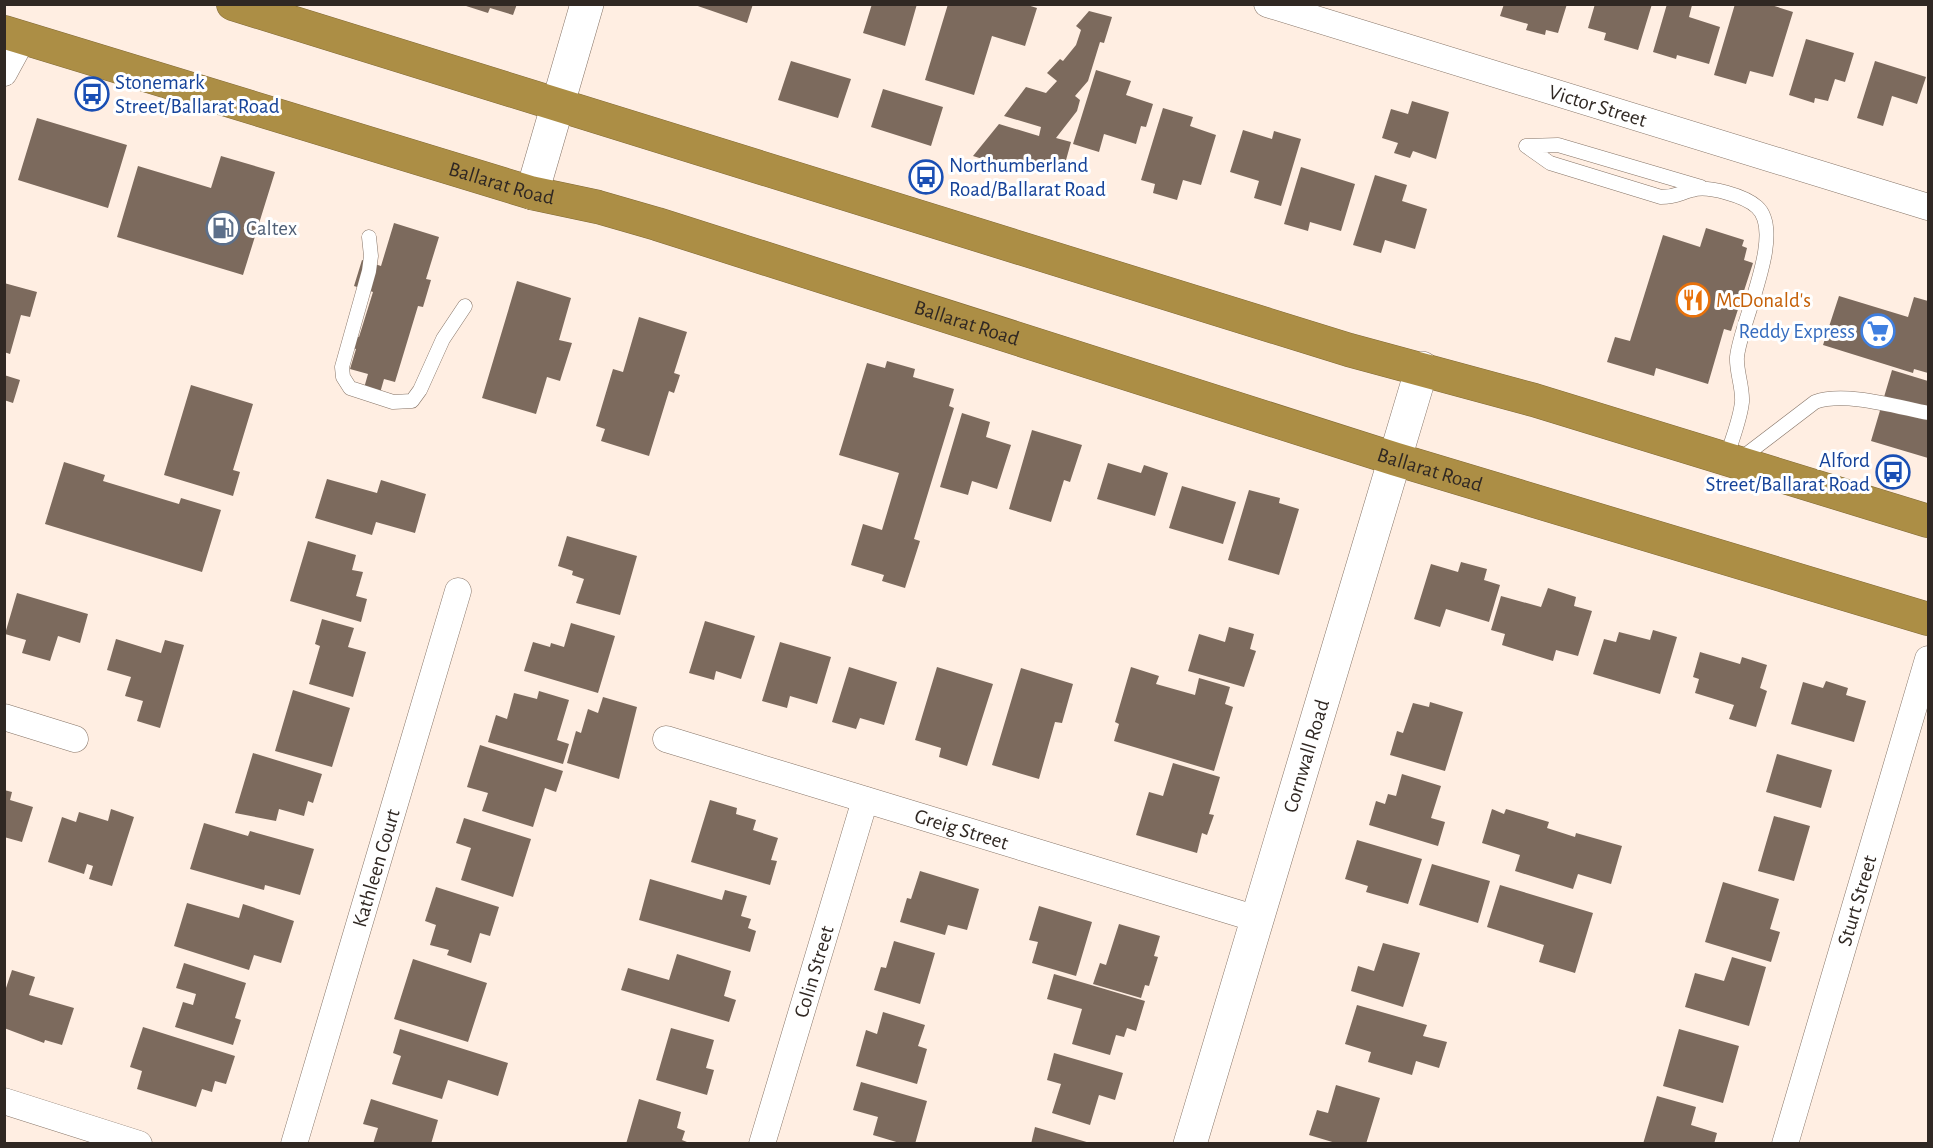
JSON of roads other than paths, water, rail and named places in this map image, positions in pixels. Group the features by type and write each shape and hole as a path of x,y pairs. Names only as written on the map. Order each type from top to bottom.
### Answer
{"highway":[{"path":"233,4 1349,350 1422,369 1929,521"},
{"name":"Ballarat Road","path":"14,35 532,193 598,207 657,224 1395,459 1929,619"}],"street":[{"path":"532,193 587,4"},
{"name":"Victor Street","path":"1267,4 1929,207"},
{"path":"4,73 14,35"},
{"name":"Cornwall Road","path":"1190,1143 1422,369"},
{"name":"Kathleen Court","path":"294,1143 458,591"},
{"name":"Sturt Street","path":"1785,1143 1929,659"},
{"path":"4,717 75,739"},
{"name":"Greig Street","path":"666,739 1257,919"},
{"name":"Colin Street","path":"762,1143 865,800"},
{"path":"4,1101 139,1143"}],"lane":[{"path":"1708,190 1692,189 1678,197 1661,196 1550,163 1526,146 1558,145 1708,190 1754,205 1759,209 1765,231 1766,250 1737,357 1742,403 1730,462"},
{"path":"369,237 371,256 369,271 342,367 343,377 350,388 393,402 412,401 420,390 443,339 465,306"},
{"path":"1730,462 1815,402 1823,399 1875,402 1929,413"}],"place":[{"name":"Stonemark Street/Ballarat Road","path":"92,94"},
{"name":"Northumberland Road/Ballarat Road","path":"926,177"},
{"name":"Caltex","path":"223,228"},
{"name":"McDonald's","path":"1693,300"},
{"name":"Reddy Express","path":"1878,331"},
{"name":"Alford Street/Ballarat Road","path":"1893,472"}]}
